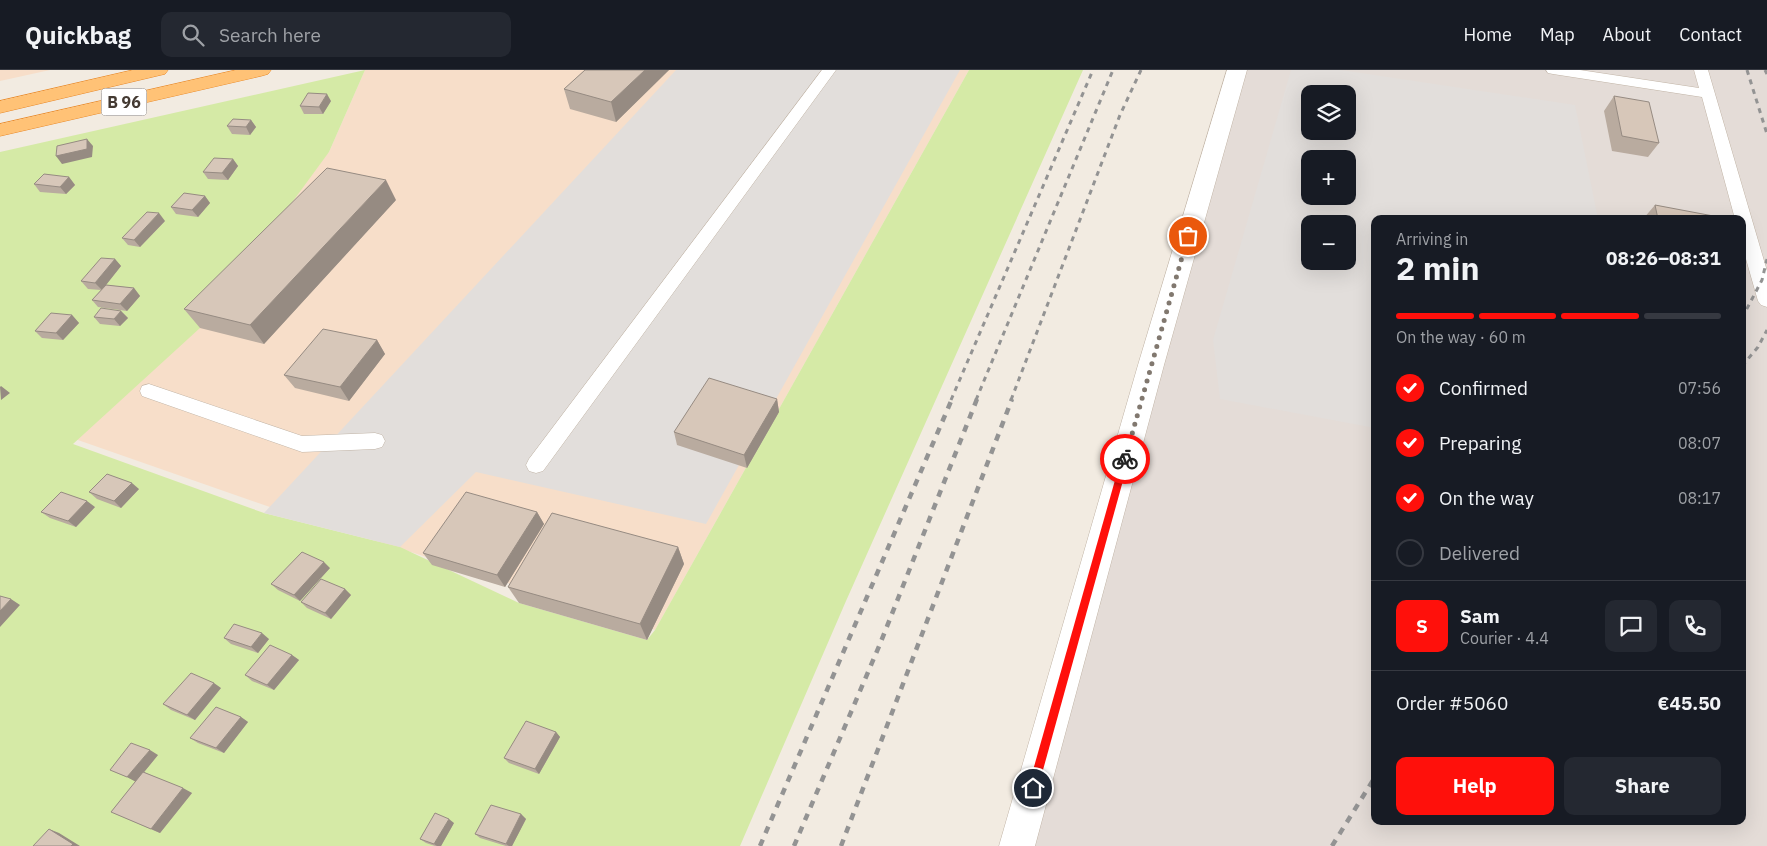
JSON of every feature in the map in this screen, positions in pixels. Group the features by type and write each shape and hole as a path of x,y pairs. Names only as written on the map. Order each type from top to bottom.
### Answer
{"highway":[{"name":"B 96","path":"0,107 158,70"},
{"name":"B 96","path":"0,130 261,70"}],"street":[{"path":"1017,846 1151,365 1237,70"}],"lane":[{"path":"536,465 829,70"},
{"path":"1553,70 1708,94"},
{"path":"1701,70 1742,215"},
{"path":"1746,227 1767,301"},
{"path":"149,391 302,444 375,441"}],"shaded area":[{"path":"0,70 50,70 0,81"},
{"path":"365,70 969,70 655,630 267,506 75,439 329,152"},
{"path":"676,70 960,70 706,524 476,472 400,547 264,513"},
{"path":"1237,70 1767,70 1767,846 1017,846"},
{"path":"1291,70 1341,70 1575,105 1597,215 1371,215 1371,427 1220,399 1213,340"}],"green space":[{"path":"365,70 329,152 200,328 73,444 264,513 400,547 519,603 647,640 655,630 969,70 1083,70 846,601 740,846 0,846 0,152"}],"building":[{"path":"585,70 645,70 611,102 564,89"},
{"path":"308,93 327,94 319,107 300,106"},
{"path":"1614,96 1649,102 1659,143 1622,136"},
{"path":"233,119 251,120 246,127 227,126"},
{"path":"87,139 87,149 56,156 57,146"},
{"path":"214,158 233,159 222,173 203,172"},
{"path":"327,168 386,180 250,325 184,309"},
{"path":"44,174 69,177 60,187 34,184"},
{"path":"184,193 205,196 192,210 171,207"},
{"path":"1655,205 1708,215 1657,215"},
{"path":"147,212 159,213 134,240 122,238"},
{"path":"101,258 115,259 95,283 81,281"},
{"path":"106,285 134,288 120,304 92,300"},
{"path":"101,308 121,311 114,319 94,317"},
{"path":"51,313 72,315 56,333 35,331"},
{"path":"323,329 377,340 340,387 284,375"},
{"path":"709,378 777,399 744,455 674,432"},
{"path":"107,474 132,483 114,501 89,492"},
{"path":"61,492 87,501 68,521 41,512"},
{"path":"466,492 537,512 497,575 423,553"},
{"path":"552,513 678,547 640,624 508,587"},
{"path":"302,552 324,562 294,595 271,584"},
{"path":"321,579 345,589 325,613 301,602"},
{"path":"0,596 11,599 0,611"},
{"path":"234,624 262,633 251,647 224,638"},
{"path":"270,645 292,655 267,685 245,675"},
{"path":"191,673 214,683 187,715 163,704"},
{"path":"216,707 241,717 216,748 190,738"},
{"path":"526,721 556,732 535,769 504,758"},
{"path":"131,743 150,750 127,777 110,770"},
{"path":"143,772 183,788 151,829 111,812"},
{"path":"491,805 521,814 506,844 475,834"},
{"path":"435,813 449,819 434,844 420,839"},
{"path":"49,829 73,844 71,846 33,846"}],"railway":[{"path":"951,400 1093,70"},
{"path":"976,400 1113,70"},
{"path":"1011,400 1120,115 1141,70"},
{"path":"1747,70 1767,134"},
{"path":"1765,70 1767,74"},
{"path":"1746,310 1762,280 1767,259"},
{"path":"1746,361 1758,347 1767,330"},
{"path":"760,846 952,399"},
{"path":"794,846 880,644 977,399"},
{"path":"841,846 1012,399"},
{"path":"1332,846 1371,783"}],"way so far":[{"path":"1125,459 1188,236"}],"route":[{"path":"1033,788 1125,459"}]}
